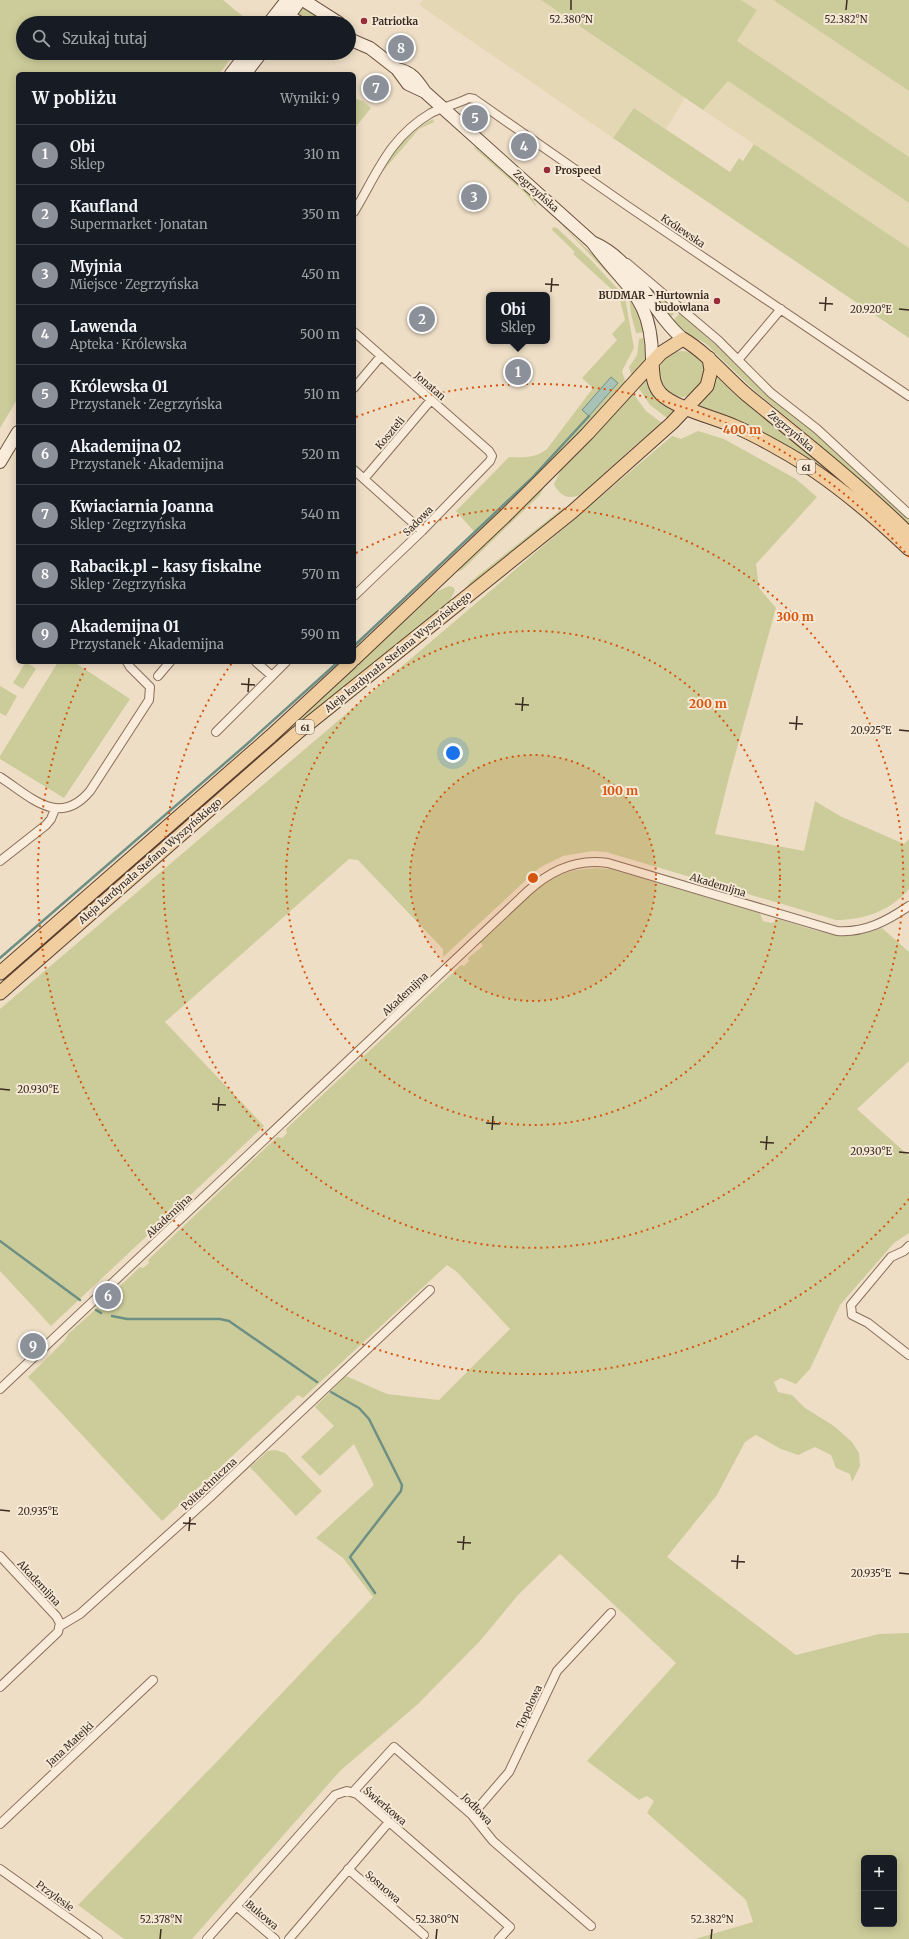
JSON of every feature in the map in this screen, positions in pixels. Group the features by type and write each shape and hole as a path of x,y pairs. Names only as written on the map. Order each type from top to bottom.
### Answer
{"main road":[{"path":"286,16 287,0"},
{"path":"275,16 287,0"},
{"path":"288,16 300,0"},
{"path":"304,0 328,16"},
{"name":"Zegrzyńska","path":"356,40 370,48 397,69 409,73 418,80 425,92 592,242 604,258 627,283 643,306 652,340 652,362"},
{"path":"233,72 242,60"},
{"path":"247,72 256,60"},
{"name":"Zegrzyńska","path":"592,242 607,248 618,258 641,284 668,324 683,339"},
{"path":"356,657 506,515 587,434 652,362 667,348 683,339 701,350 710,358 711,370 707,386 688,408 672,400 657,389 652,362"},
{"name":"Zegrzyńska","path":"710,358 745,393 875,501 909,534"},
{"name":"Zegrzyńska","path":"688,408 737,428 781,450 834,485 890,531 909,549"},
{"name":"Aleja kardynała Stefana Wyszyńskiego","path":"0,993 297,733 572,512 688,408"},
{"path":"0,462 16,435"},
{"name":"Aleja kardynała Stefana Wyszyńskiego","path":"0,973 271,736 349,664"}],"street":[{"name":"Królewska","path":"356,208 380,164 397,140 431,114 469,98 479,102 629,207 909,396"},
{"path":"618,258 637,270 681,310 718,340 771,393 817,429 909,514"},
{"path":"738,360 781,309"},
{"name":"Jonatan","path":"356,334 490,451 492,456"},
{"path":"356,386 381,356"},
{"name":"Koszteli","path":"422,531 358,476 431,400"},
{"name":"Sadowa","path":"356,594 422,531 490,461 492,456"},
{"path":"0,777 46,806 54,809 62,810 73,806 85,797 149,700 150,687 128,664"},
{"path":"158,676 168,664"},
{"path":"258,664 272,676"},
{"path":"216,732 284,664"},
{"path":"0,861 46,826 51,819 54,809"},
{"name":"Akademijna","path":"0,1389 528,892 550,874 576,864 592,862 608,863 837,930 851,931 868,928 886,921 909,906"},
{"path":"907,1251 891,1257 851,1305 852,1315 868,1323 909,1355"},
{"name":"Politechniczna","path":"0,1687 58,1632 60,1626 83,1612 204,1503 430,1290"},
{"name":"Akademijna","path":"0,1556 56,1616 60,1626"},
{"name":"Topolowa","path":"472,1815 509,1772 557,1671 611,1613"},
{"name":"Jana Matejki","path":"0,1824 153,1680"},
{"name":"Jodłowa","path":"353,1792 394,1747 472,1815 493,1841 591,1926"},
{"name":"Świerkowa","path":"207,1939 335,1795 343,1791 353,1792 510,1927 499,1939"},
{"path":"289,1939 389,1822"},
{"name":"Przylesie","path":"0,1869 98,1939"},
{"name":"Sosnowa","path":"348,1869 424,1935"},
{"name":"Bukowa","path":"236,1906 275,1939"}],"shaded area":[{"path":"423,0 541,0 685,98 666,129 634,108 613,138 419,5"},
{"path":"741,0 773,0 909,91 909,157 737,41 757,10"},
{"path":"728,81 909,203 909,248 703,110"},
{"path":"611,377 618,383 589,416 582,410"}],"green space":[{"path":"0,0 223,0 242,16 16,16 16,60 230,60 221,72 16,72 16,401 0,428"},
{"path":"541,0 741,0 757,10 737,41 909,157 909,203 728,81 703,110"},
{"path":"773,0 909,0 909,91"},
{"path":"302,6 320,16 300,16 298,12"},
{"path":"356,99 363,101 371,108 356,127"},
{"path":"634,108 730,172 739,158 743,161 754,144 909,248 909,338 613,138"},
{"path":"433,119 434,122 419,129 383,171 380,171 410,135"},
{"path":"475,147 532,196 537,208 526,194 474,148"},
{"path":"558,221 610,271 636,302 646,332 636,333 631,314 629,296"},
{"path":"553,227 557,228 590,259 625,297 634,348 622,371 626,384 577,437 478,536 456,511 509,457 529,457 547,449 593,388 582,378 617,340 612,334 625,320 619,296 573,254 575,252 552,230"},
{"path":"635,272 677,310 669,319"},
{"path":"680,313 757,382 831,444 909,517 909,526 820,445 755,391 705,343 682,331 672,322"},
{"path":"647,337 647,357 632,378 629,367 637,355 639,339"},
{"path":"677,351 687,351 695,355 701,361 705,369 705,379 701,387 695,393 687,397 677,397 669,393 663,387 659,379 659,369 663,361 669,355"},
{"path":"716,374 749,405 876,509 724,416 697,404"},
{"path":"647,377 677,410 667,418 650,405 638,387"},
{"path":"632,392 646,411 662,423 583,493 574,497 563,495 554,484 562,467"},
{"path":"698,431 724,439 796,479 817,497 756,564 759,588 776,608 729,777 715,834 804,851 815,801 840,816 904,844 909,839 909,889 894,903 876,913 846,920 836,920 606,852 592,851 563,856 539,868 443,957 443,949 358,860 349,859 165,1022 264,1126 51,1326 0,1271 0,1009 672,436 681,439"},
{"path":"545,485 540,495 462,570 453,573"},
{"path":"564,507 566,509 468,590 465,589 470,582"},
{"path":"449,586 453,587 455,590 448,605 0,990 0,982 287,729 434,593"},
{"path":"25,664 29,664 36,669 23,689 13,683"},
{"path":"57,664 77,664 130,699 64,798 0,759 0,756"},
{"path":"0,686 17,696 6,716 0,713"},
{"path":"581,869 610,869 760,913 763,921 772,923 779,919 818,931 842,935 855,935 882,928 909,952 909,1061 857,1109 909,1156 909,1233 894,1243 840,1305 810,1369 796,1384 781,1378 774,1382 778,1392 792,1395 805,1408 834,1426 852,1442 859,1453 860,1466 852,1482 850,1474 836,1468 831,1455 815,1447 798,1455 781,1449 756,1435 745,1442 717,1495 667,1557 796,1655 879,1634 909,1633 909,1939 695,1939 753,1922 746,1900 647,1813 654,1801 647,1796 639,1800 587,1761 676,1663 560,1554 518,1595 480,1641 418,1704 340,1771 192,1939 124,1939 78,1905 373,1597 343,1558 316,1538 374,1485 354,1444 320,1476 301,1457 334,1426 315,1407 346,1376 387,1394 439,1400 510,1329 457,1272 447,1265 303,1398 298,1395 162,1521 28,1377 65,1340 68,1334 106,1300 108,1303 114,1297 112,1295 119,1289 118,1288 140,1267 143,1268 149,1263 148,1260 277,1137 282,1138 287,1133 286,1129 461,965 464,966 469,961 468,958 483,946 480,942 518,906 538,889 559,876"},
{"path":"275,1450 285,1453 322,1491 296,1516 250,1467 268,1451"}],"waterway":[{"path":"356,644 532,478 589,416"},
{"path":"0,958 247,744 336,664"},
{"path":"0,1241 80,1300"},
{"path":"96,1310 101,1313"},
{"path":"112,1316 127,1319 220,1319 229,1321 317,1382"},
{"path":"331,1392 359,1408 369,1419 402,1485 401,1491 350,1557 375,1593"}],"place":[{"name":"Patriotka","path":"364,21"},
{"name":"Rabacik.pl - kasy fiskalne","path":"401,48"},
{"name":"Kwiaciarnia Joanna","path":"376,88"},
{"name":"Królewska 01","path":"475,118"},
{"name":"Lawenda","path":"524,146"},
{"name":"Prospeed","path":"547,170"},
{"name":"Myjnia","path":"474,197"},
{"name":"BUDMAR - Hurtownia budowlana","path":"717,301"},
{"name":"Kaufland","path":"422,319"},
{"name":"Obi","path":"518,372"},
{"name":"Akademijna 02","path":"108,1296"},
{"name":"Akademijna 01","path":"33,1346"}]}
